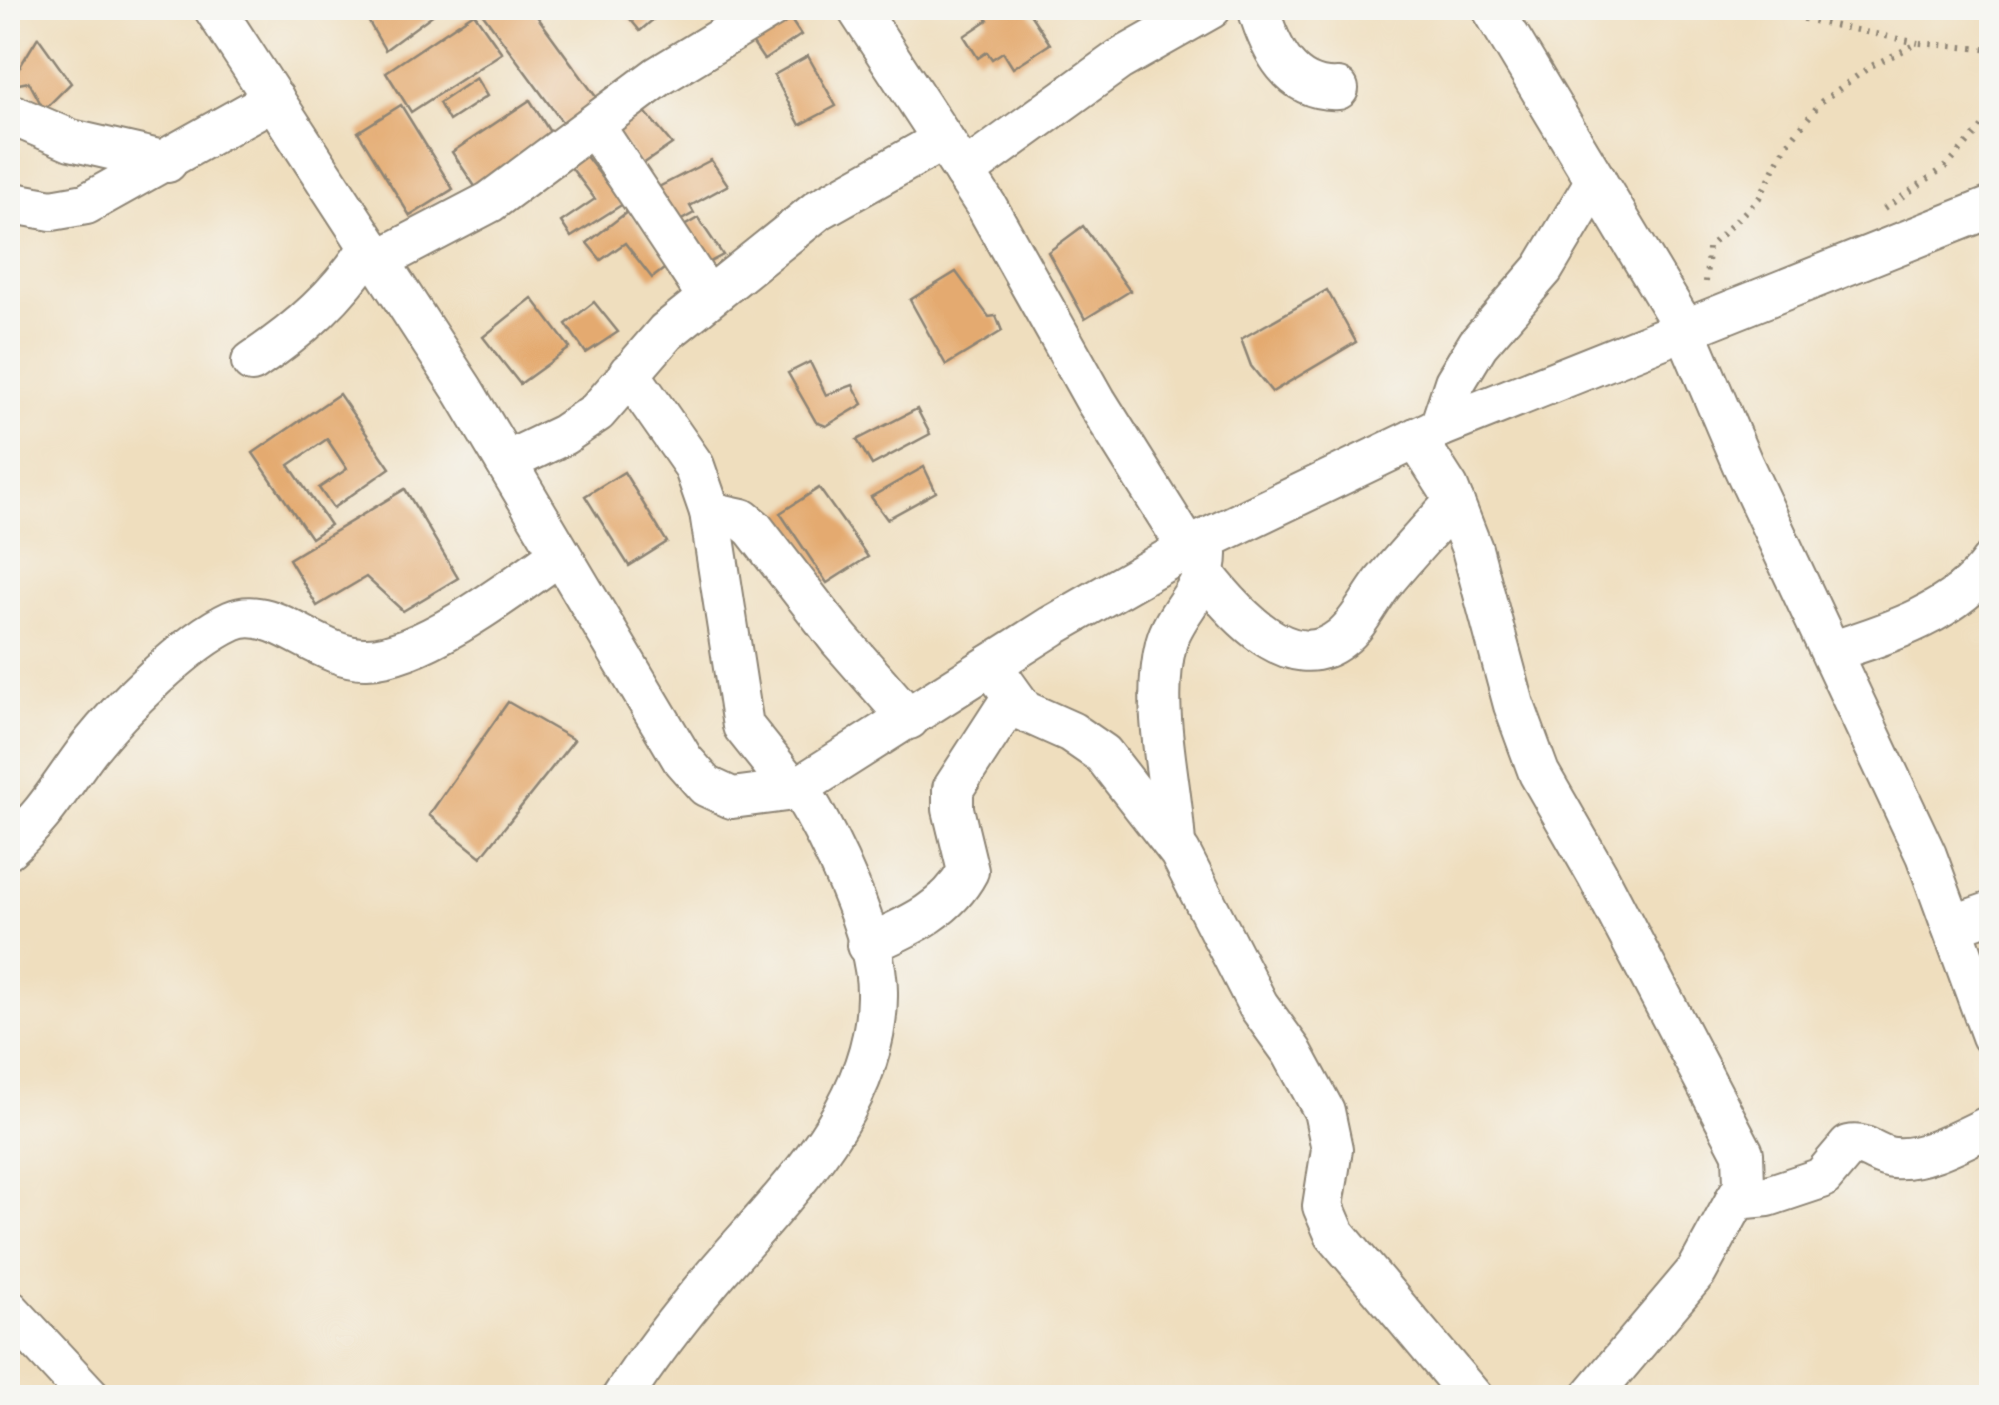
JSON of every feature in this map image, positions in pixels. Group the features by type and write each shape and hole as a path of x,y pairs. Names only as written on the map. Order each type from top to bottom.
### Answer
{"street":[{"path":"214,8 506,462 683,760 706,786 732,798 796,788 991,665 1428,432 1992,206"},
{"path":"252,362 315,316 374,254 490,202 660,76 771,8"},
{"path":"857,8 954,156 1096,401 1239,618 1263,636 1313,650 1331,646 1346,634 1383,584 1454,502"},
{"path":"506,462 564,435 597,412 666,332 818,210 954,156 1211,8"},
{"path":"1258,8 1274,48 1292,75 1309,86 1338,89"},
{"path":"1492,8 1596,180 1700,323 1742,463 1926,856 1991,1031"},
{"path":"8,202 52,210 86,204 274,99"},
{"path":"8,113 71,140 167,162"},
{"path":"594,126 708,296"},
{"path":"1590,1398 1697,1270 1744,1185 1743,1153 1539,774 1514,705 1504,657 1454,502 1428,432 1470,357 1542,269 1596,180"},
{"path":"622,1398 712,1278 831,1134 855,1089 875,1027 878,988 857,906 796,788 744,726 710,512 694,466 629,373"},
{"path":"710,512 742,519 753,528 839,639 909,719"},
{"path":"8,848 34,826 89,748 140,694 194,647 232,621 254,615 285,626 322,650 364,659 402,654 504,594 560,554"},
{"path":"1175,846 1160,708 1166,644 1200,554"},
{"path":"1833,651 1879,636 1938,608 1981,576 1992,561"},
{"path":"991,665 1024,711 1071,732 1103,754 1175,846 1224,933 1258,1006 1292,1052 1324,1111 1332,1149 1323,1206 1336,1234 1473,1398"},
{"path":"867,944 927,916 957,892 968,871 952,809 953,790 1012,698"},
{"path":"1952,926 1992,912"},
{"path":"1736,1200 1822,1178 1849,1146 1866,1146 1888,1158 1910,1159 1992,1125"},
{"path":"1736,1138 1808,1183"},
{"path":"8,1309 91,1398"}],"path":[{"path":"1752,8 1919,43 1992,50"},
{"path":"1700,323 1712,243 1759,198 1787,144 1822,101 1871,66 1919,43"},
{"path":"1888,249 1879,221 1886,205 1948,165 1992,116"}],"building":[{"path":"380,8 442,8 385,50 366,17"},
{"path":"531,8 599,101 565,126 480,10"},
{"path":"621,8 660,8 663,11 640,31"},
{"path":"783,8 801,35 764,60 737,20"},
{"path":"980,8 1026,8 1050,44 1013,68 1003,52 992,59 987,52 978,58 964,36 988,20"},
{"path":"474,13 502,53 411,112 386,72"},
{"path":"38,37 71,83 44,110 29,82 8,86"},
{"path":"808,56 836,106 800,125 774,75"},
{"path":"476,78 487,96 449,121 439,103"},
{"path":"530,100 553,137 476,188 452,152"},
{"path":"637,102 672,144 640,166 611,127"},
{"path":"401,105 453,189 410,216 358,132"},
{"path":"578,146 623,204 571,237 561,222 595,199 570,166"},
{"path":"711,160 728,185 690,206 694,213 674,224 653,190"},
{"path":"627,212 668,266 652,278 625,243 601,260 587,243"},
{"path":"698,218 723,255 704,265 679,229"},
{"path":"1083,226 1130,291 1085,319 1048,252"},
{"path":"956,272 989,317 996,316 1002,331 946,365 910,300"},
{"path":"1327,290 1356,342 1272,392 1251,366 1241,339"},
{"path":"532,298 570,348 520,384 483,337"},
{"path":"594,302 618,332 586,353 566,324"},
{"path":"810,362 826,395 853,385 863,404 826,426 816,422 788,373"},
{"path":"339,394 390,468 333,508 319,488 347,469 327,439 289,465 330,525 311,538 253,453"},
{"path":"917,409 930,434 872,465 857,440"},
{"path":"924,467 936,492 887,519 871,497"},
{"path":"624,472 667,542 629,566 585,496"},
{"path":"819,488 868,557 827,583 780,513"},
{"path":"405,489 458,578 403,611 366,577 317,606 289,559"},
{"path":"508,702 574,740 481,857 429,815"}]}
